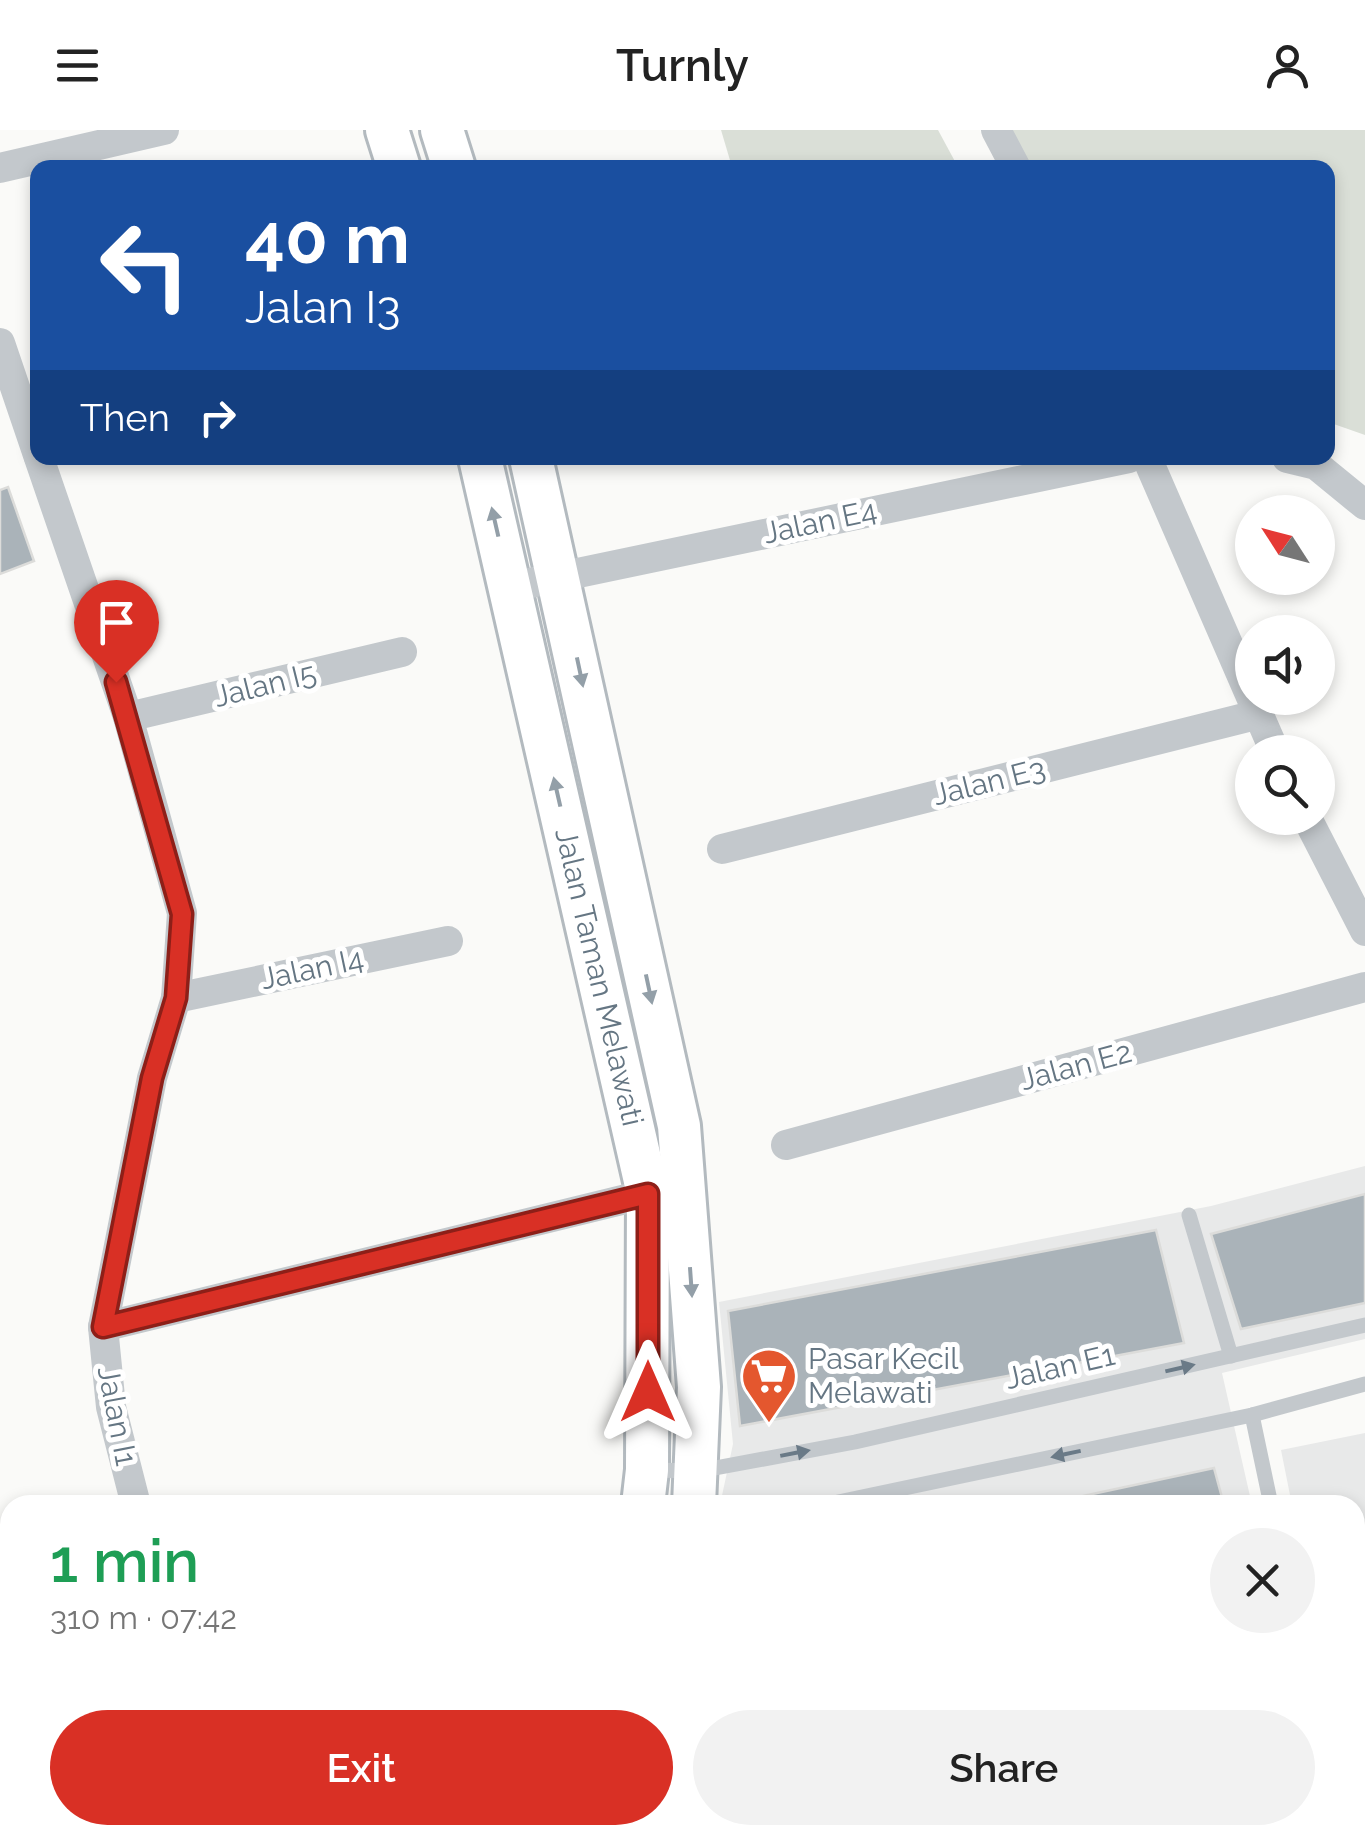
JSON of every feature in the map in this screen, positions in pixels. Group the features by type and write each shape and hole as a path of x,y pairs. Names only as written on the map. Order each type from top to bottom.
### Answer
{"main road":[{"path":"388,130 397,160"},
{"path":"442,130 451,160"},
{"name":"Jalan Taman Melawati","path":"482,465 666,1190 698,1388 697,1488"},
{"name":"Jalan Taman Melawati","path":"533,465 679,1126 666,1190 645,1488"}],"street":[{"path":"35,160 164,130"},
{"path":"996,130 1012,160"},
{"path":"0,168 30,161"},
{"name":"Jalan I1","path":"0,343 30,414"},
{"name":"Jalan I1","path":"41,465 128,718 182,914 176,998 152,1078 103,1327 111,1407 133,1495"},
{"name":"Jalan E4","path":"511,587 1095,465"},
{"path":"1150,465 1235,665"},
{"path":"1312,465 1365,505"},
{"name":"Jalan I5","path":"128,718 402,652"},
{"path":"1256,715 1266,735"},
{"name":"Jalan E3","path":"722,849 1256,715"},
{"path":"1317,835 1365,931"},
{"name":"Jalan I4","path":"176,998 448,941"},
{"name":"Jalan E2","path":"786,1145 1365,988"},
{"path":"103,1327 666,1190"}],"lane":[{"path":"1189,1216 1231,1356"},
{"name":"Jalan E1","path":"645,1488 697,1488 856,1442 1365,1325"},
{"path":"872,1495 1252,1415 1365,1384"},
{"path":"1252,1415 1269,1495"}],"shaded area":[{"path":"721,130 938,130 954,160 730,160"},
{"path":"994,130 1365,130 1365,435 1335,424 1335,160 1009,160"},
{"path":"1365,1166 1365,1339 1222,1373 1250,1495 722,1495 733,1444 719,1302 1211,1206"},
{"path":"1365,1433 1365,1495 1290,1495 1281,1450"}],"building":[{"path":"8,487 34,561 0,574 0,490"},
{"path":"1365,1194 1365,1303 1241,1329 1211,1234"},
{"path":"1156,1230 1184,1343 740,1426 728,1311"},
{"path":"1214,1468 1221,1495 1088,1495"}],"place":[{"name":"Pasar Kecil Melawati","path":"769,1425"}],"route":[{"path":"116,682 182,914 176,998 152,1078 103,1327 648,1194 648,1392"}]}
